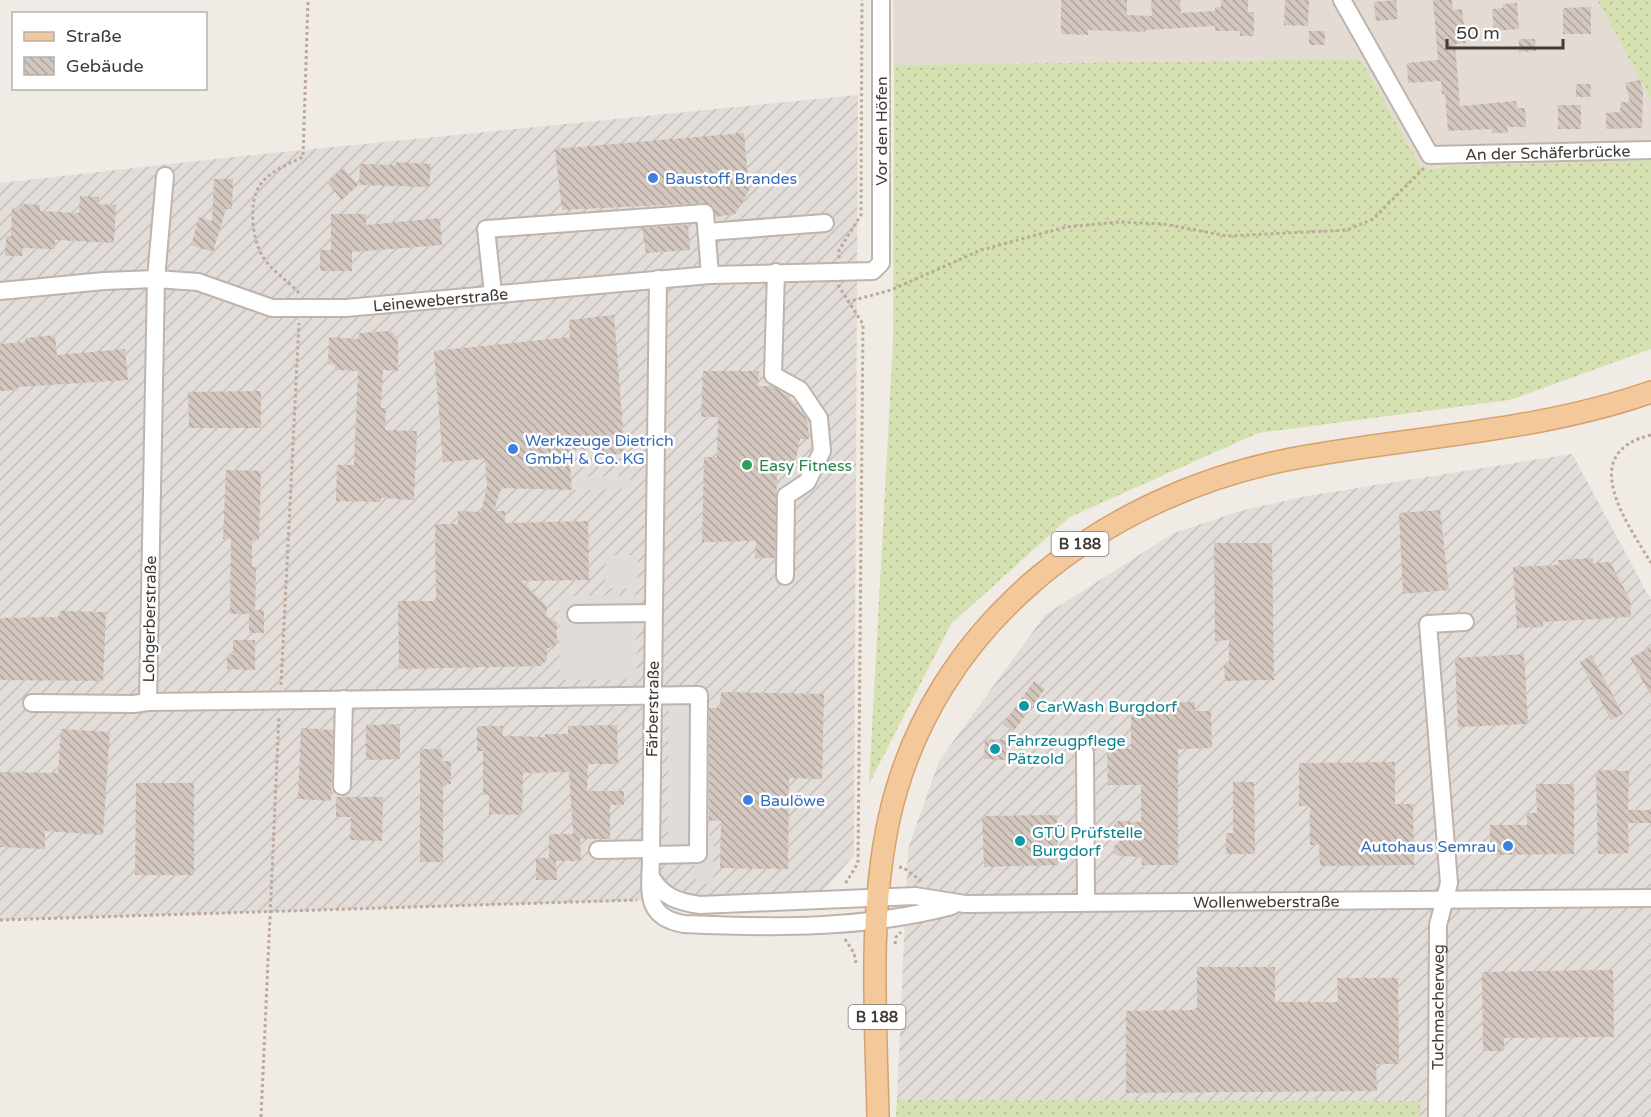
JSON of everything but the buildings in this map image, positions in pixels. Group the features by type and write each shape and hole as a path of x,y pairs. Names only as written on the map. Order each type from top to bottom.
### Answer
{"main road":[{"name":"B 188","path":"878,1117 879,898 889,821 901,777 918,735 944,688 979,638 1007,607 1044,572 1094,535 1175,492 1233,472 1320,454 1518,427 1584,413 1651,392"}],"street":[{"name":"Vor den Höfen","path":"881,0 881,263"},
{"path":"1342,0 1438,155"},
{"name":"An der Schäferbrücke","path":"1438,155 1651,150"},
{"name":"Lohgerberstraße","path":"165,176 156,279 148,702 699,695 698,854 651,852"},
{"path":"493,293 486,229 705,213 710,275"},
{"path":"707,232 825,223"},
{"name":"Leineweberstraße","path":"0,291 104,281 156,279 198,282 272,308 346,308 710,275 873,271 881,263"},
{"path":"776,272 773,375 800,390 819,418 822,452 807,483 786,496 785,576"},
{"name":"Färberstraße","path":"651,900 658,279"},
{"path":"576,614 653,613"},
{"path":"1444,900 1449,883 1428,624 1465,622"},
{"path":"342,786 344,699"},
{"path":"32,703 134,704 148,702"},
{"path":"1085,753 1086,901"},
{"path":"598,850 651,852"},
{"name":"Wollenweberstraße","path":"651,877 658,890 666,896 700,905 915,896 958,904 1086,901 1651,898"},
{"path":"651,900 654,910 662,918 684,924 837,925 878,921"},
{"name":"Tuchmacherweg","path":"1437,1117 1438,925 1444,900"},
{"name":"Wollenweberstraße","path":"878,921 920,914 958,904"}],"path":[{"path":"261,1117 299,292 263,256 255,235 253,210 259,186 278,169 303,157 308,0"},
{"path":"844,882 858,863 863,324 838,289 839,250 861,215 862,0"},
{"path":"847,302 891,290 981,250 1066,227 1119,222 1164,224 1227,236 1347,230 1373,219 1438,155"},
{"path":"1651,435 1634,439 1619,454 1611,472 1611,486 1616,502 1651,563"},
{"path":"0,920 651,900"},
{"path":"845,940 854,953"}],"shaded area":[{"path":"893,0 1597,0 1651,99 1651,160 1438,167 1423,170 1360,59 894,65"},
{"path":"858,95 854,855 824,890 651,900 0,920 0,183 233,157"},
{"path":"1572,454 1651,600 1651,1117 1420,1117 1420,1101 897,1100 908,849 939,761 1045,615 1174,533 1240,511 1307,496"},
{"path":"630,476 631,489 575,490 575,477"},
{"path":"606,555 638,555 638,589 605,588"},
{"path":"636,595 637,679 560,680 559,596"},
{"path":"704,693 702,835 714,836 713,883 696,883 694,861 668,862 669,694"}],"green space":[{"path":"1597,0 1651,0 1651,99"},
{"path":"1360,59 1423,170 1452,166 1651,160 1651,349 1510,400 1258,433 1070,517 951,624 869,784 893,343 894,65"},
{"path":"897,1100 1420,1101 1420,1117 896,1117"}],"place":[{"name":"Baustoff Brandes","path":"653,178"},
{"name":"Werkzeuge Dietrich GmbH & Co. KG","path":"513,449"},
{"name":"Easy Fitness","path":"747,465"},
{"name":"CarWash Burgdorf","path":"1024,706"},
{"name":"Fahrzeugpflege Pätzold","path":"995,749"},
{"name":"Baulöwe","path":"748,800"},
{"name":"GTÜ Prüfstelle Burgdorf","path":"1020,841"},
{"name":"Autohaus Semrau","path":"1508,846"}]}
